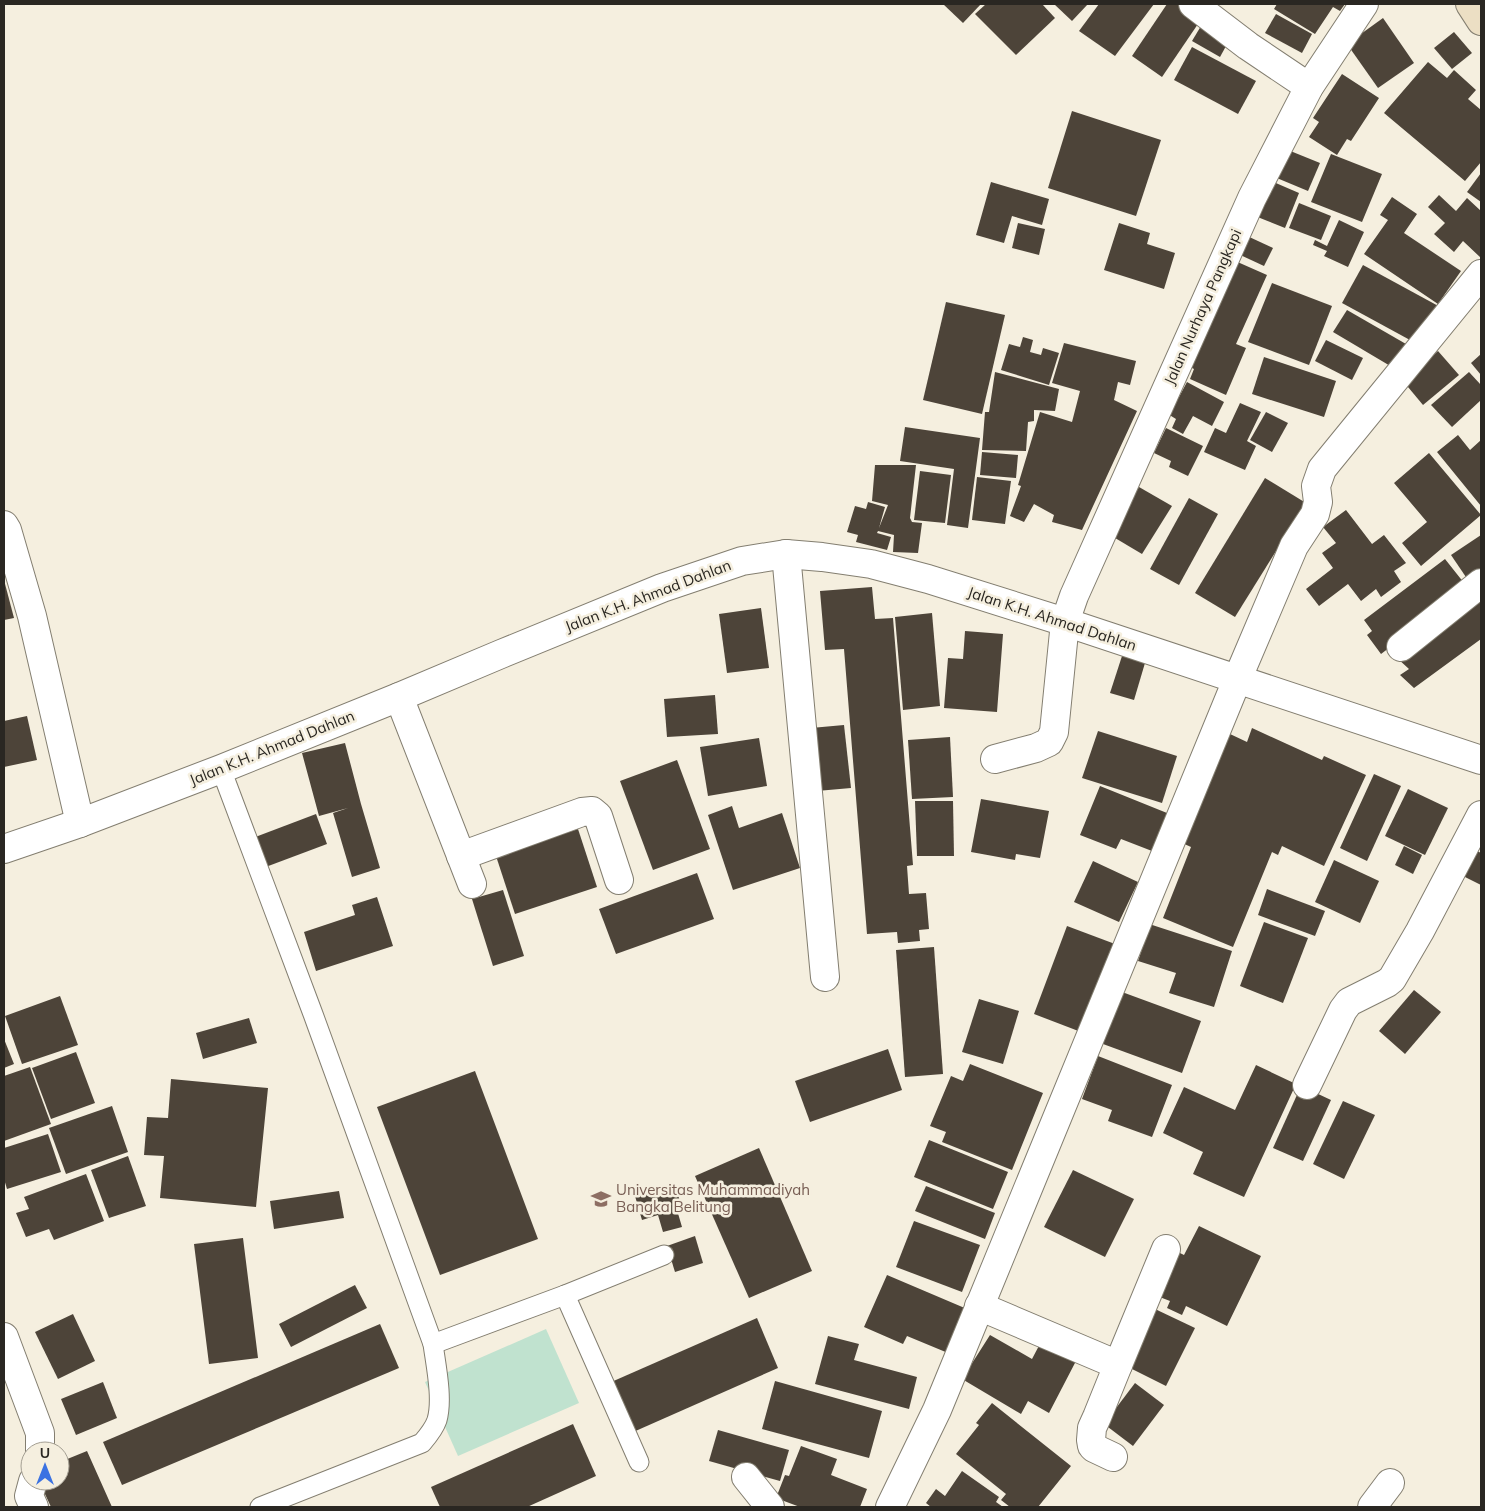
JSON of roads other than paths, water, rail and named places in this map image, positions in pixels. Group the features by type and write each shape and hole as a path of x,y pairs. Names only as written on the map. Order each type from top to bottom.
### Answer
{"main road":[{"path":"1470,4 1481,21"}],"street":[{"path":"1193,4 1248,46 1309,87"},
{"name":"Jalan Nurhaya Pangkapi","path":"995,759 1036,748 1049,742 1054,732 1065,622 1074,596 1252,198 1309,87 1364,4"},
{"path":"890,1507 937,1410 1237,680 1294,546 1314,514 1318,502 1316,486 1322,469 1481,274"},
{"path":"4,525 8,530 32,616 80,823"},
{"path":"786,554 825,978"},
{"name":"Jalan K.H. Ahmad Dahlan","path":"4,849 80,823 221,769 662,588 742,561 786,554 871,564 928,579 1065,622 1481,760"},
{"path":"1401,648 1481,583"},
{"path":"399,697 472,884"},
{"path":"461,856 582,812 592,811 598,816 619,880"},
{"path":"1307,1085 1343,1010 1349,1002 1392,979 1420,931 1481,815"},
{"path":"1113,1457 1092,1446 1092,1428 1166,1249"},
{"path":"980,1306 1118,1365"},
{"path":"4,1337 40,1433 40,1441"},
{"path":"746,1478 770,1507"},
{"path":"1372,1507 1390,1483"}],"lane":[{"path":"221,769 320,1033 433,1344 438,1388 437,1418 434,1428 422,1442 260,1507"},
{"path":"433,1344 664,1256"},
{"path":"565,1295 639,1462"}],"place":[{"name":"Universitas Muhammadiyah Bangka Belitung","path":"601,1199"}]}
